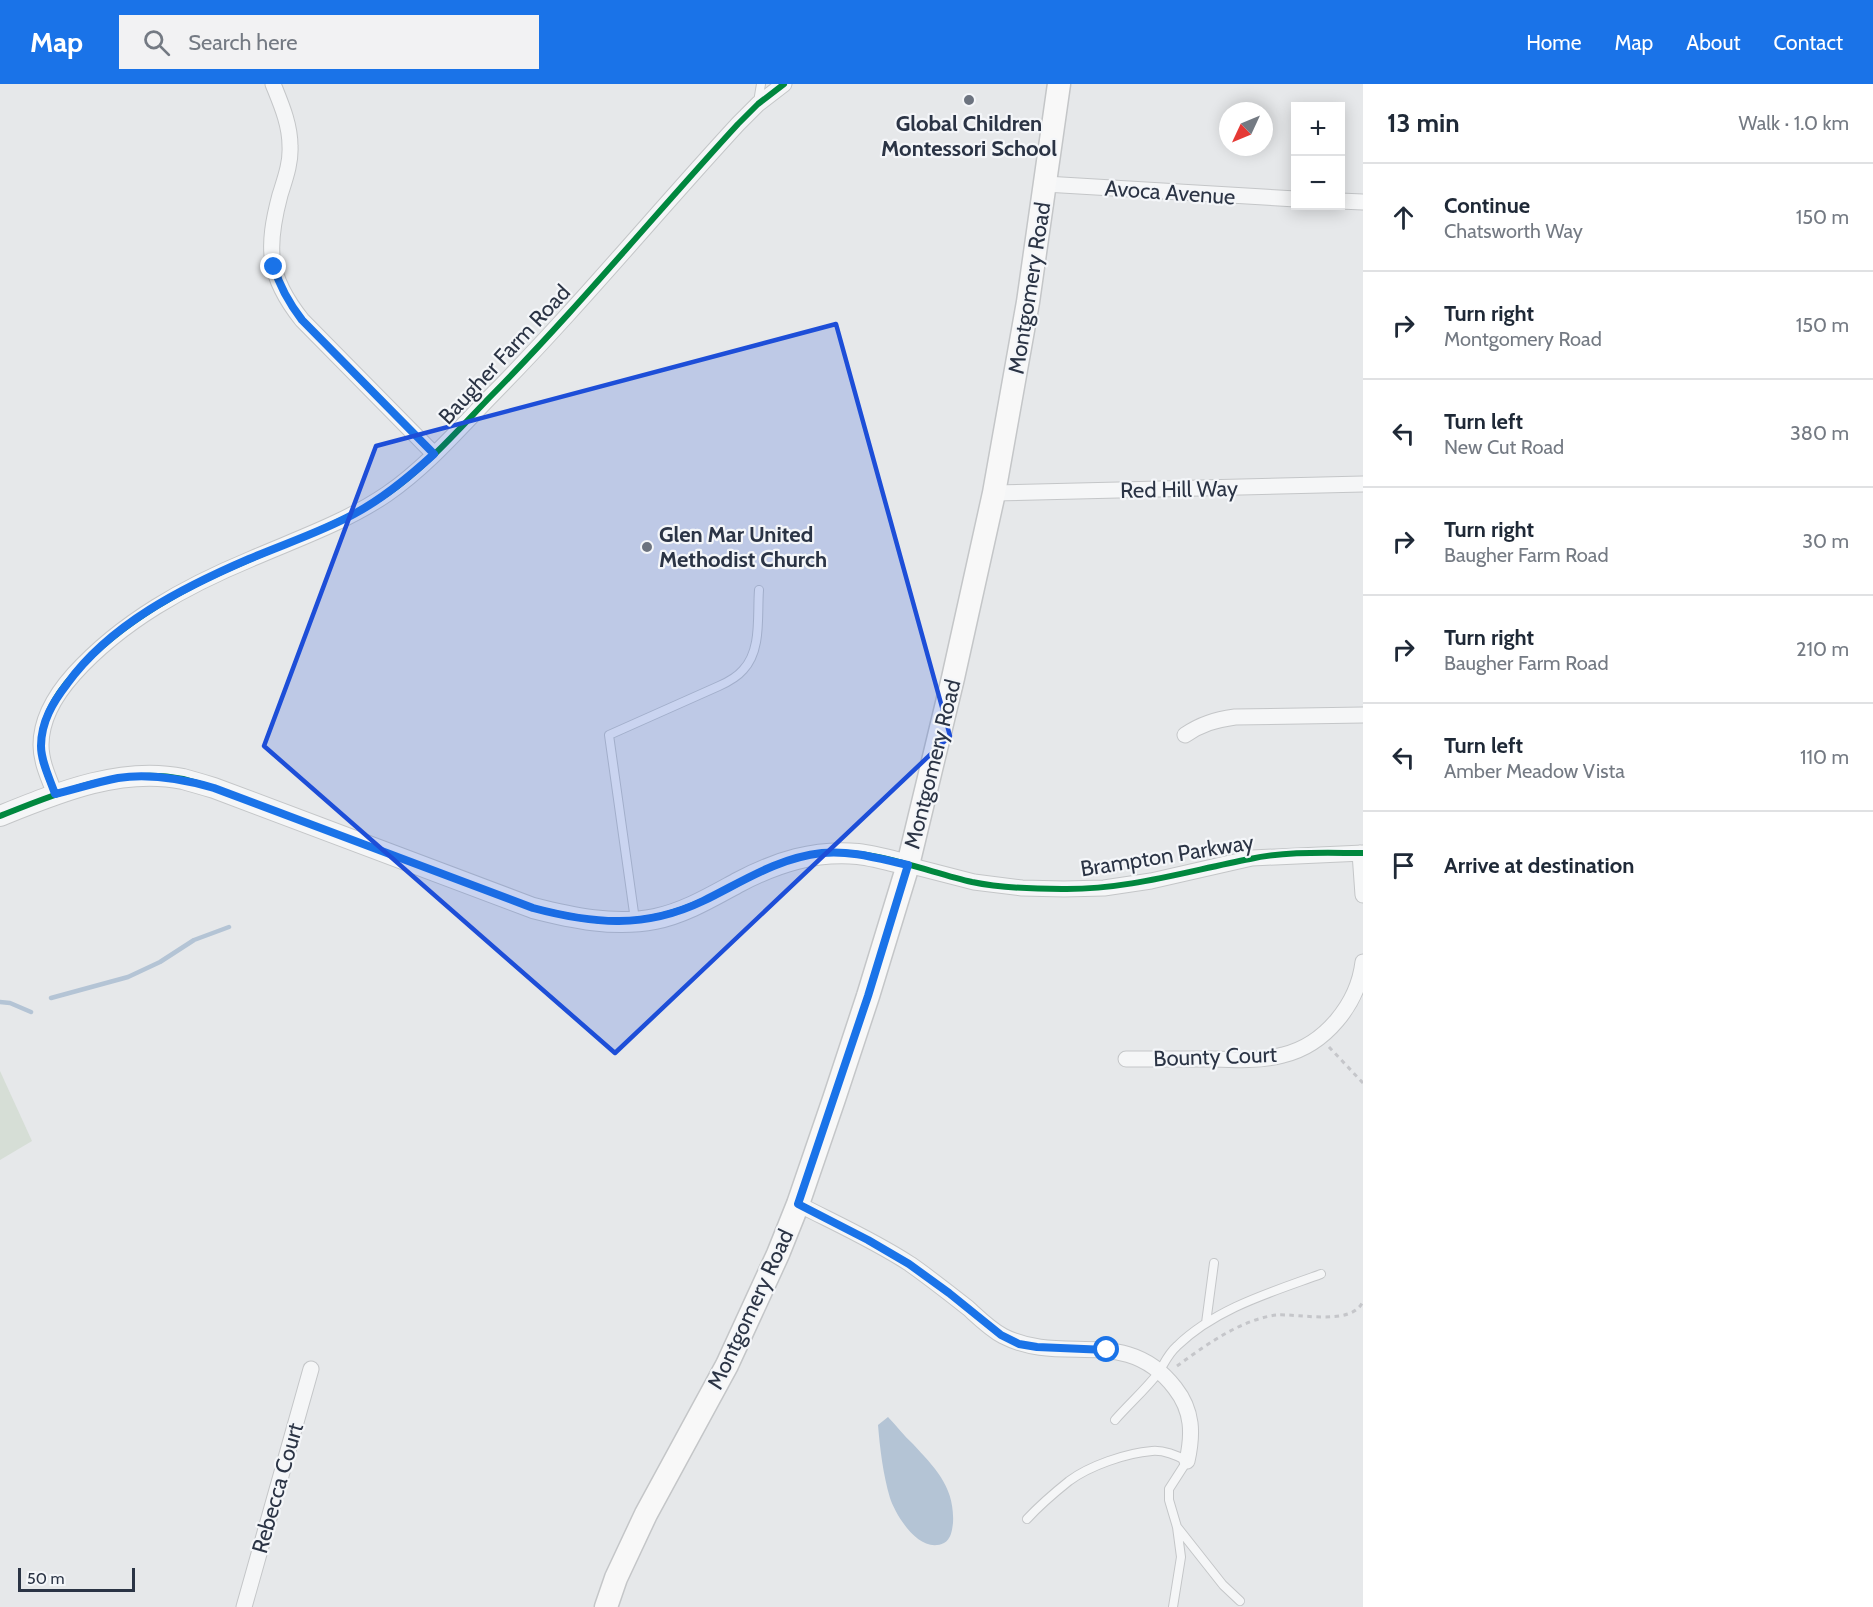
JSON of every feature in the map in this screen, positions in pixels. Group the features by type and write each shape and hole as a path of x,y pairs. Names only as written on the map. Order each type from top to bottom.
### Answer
{"main road":[{"name":"Montgomery Road","path":"606,1607 616,1578 646,1514 727,1365 756,1305 798,1204 868,996 908,865 994,493 1028,302 1059,84"}],"street":[{"path":"273,84 284,112 290,146 289,165 272,225 271,246 279,285 302,320 434,454"},
{"name":"Baugher Farm Road","path":"55,794 45,768 41,746 44,724 54,701 72,675 100,647 153,608 192,586 354,514 388,494 434,454 525,362 696,170 758,104 784,84"},
{"name":"Avoca Avenue","path":"1046,184 1291,199"},
{"path":"1345,201 1363,202"},
{"name":"Red Hill Way","path":"994,493 1363,484"},
{"path":"1185,735 1200,725 1235,717 1363,715"},
{"path":"0,816 55,794 119,778 181,779 214,788 533,908 572,918 619,922 656,918 701,902 785,860 822,853 860,854 908,865"},
{"path":"1362,852 1363,895"},
{"name":"Brampton Parkway","path":"908,865 974,882 1022,888 1104,888 1151,881 1252,858 1362,852"},
{"name":"Bounty Court","path":"1126,1059 1255,1060 1285,1055 1319,1037 1331,1027 1350,1004 1361,978 1363,963"},
{"path":"798,1204 909,1264 1001,1335 1019,1344 1060,1349 1107,1350 1136,1356 1162,1365 1189,1411 1191,1436 1187,1461"},
{"name":"Rebecca Court","path":"244,1607 311,1369"}],"lane":[{"path":"758,104 761,84"},
{"path":"635,920 609,735 719,686 745,669 756,645 759,591"},
{"path":"1206,1323 1214,1263"},
{"path":"1115,1420 1178,1345 1206,1323 1271,1292 1321,1274"},
{"path":"1027,1519 1071,1480 1108,1461 1154,1450 1178,1455 1187,1461 1169,1489 1169,1500 1177,1527 1181,1557 1173,1607"},
{"path":"1177,1527 1223,1585 1240,1601"}],"path":[{"path":"1319,1037 1363,1083"},
{"path":"1162,1365 1174,1367 1250,1322 1277,1315 1327,1317 1349,1314 1363,1302"}],"highlighted area":[{"path":"836,324 950,736 615,1053 264,746 376,446"}],"shaded area":[{"path":"0,1071 32,1141 0,1160"}],"water":[{"path":"888,1417 929,1461 947,1489 953,1510 953,1523 950,1537 944,1543 926,1544 918,1539 903,1523 893,1506 884,1471 878,1425"}],"waterway":[{"path":"51,998 128,977 160,962 194,940 229,927"},
{"path":"0,1002 10,1003 31,1012"}],"cycle path":[{"path":"55,794 42,758 44,725 62,689 93,655 134,621 179,593 355,513 387,494 415,472 454,435 554,330 738,124 758,104 784,84"},
{"path":"0,816 67,791 113,779 136,776 183,779 214,788 533,908 577,918 617,921 657,917 678,911 773,866 821,853 840,852 878,857 983,884 1017,888 1062,889 1133,883 1278,855 1363,853"}],"place":[{"name":"Global Children Montessori School","path":"969,100"},
{"name":"Glen Mar United Methodist Church","path":"647,547"}],"route":[{"path":"274,267 279,285 302,320 434,454 388,494 354,514 192,586 153,608 100,647 72,675 54,701 44,724 41,746 45,768 55,794 119,778 181,779 214,788 533,908 572,918 619,922 656,918 701,902 785,860 822,853 860,854 908,865 868,996 798,1204 909,1264 1001,1335 1019,1344 1060,1349 1107,1350"}]}
